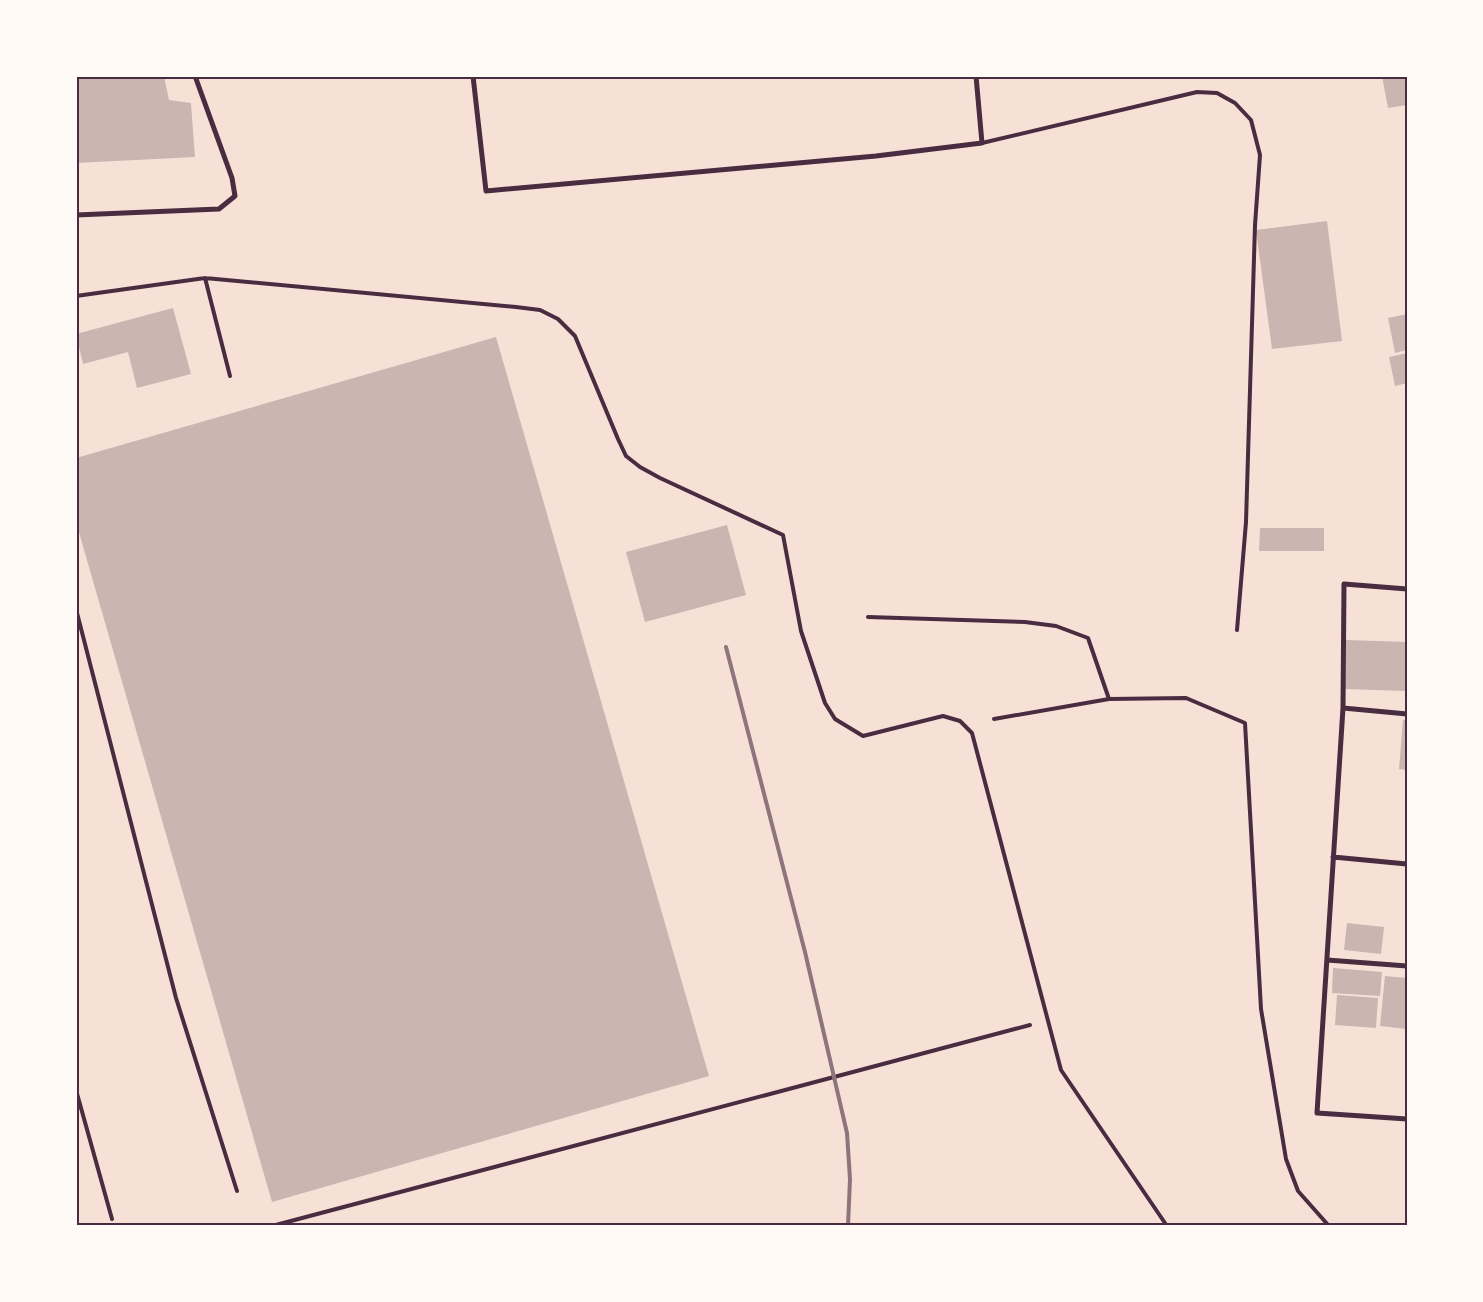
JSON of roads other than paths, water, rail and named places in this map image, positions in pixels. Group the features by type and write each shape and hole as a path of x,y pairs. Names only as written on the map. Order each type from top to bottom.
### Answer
{"street":[{"path":"76,215 219,209 234,196 232,178 195,76"},
{"path":"473,76 486,191 876,156 982,143 976,76"},
{"path":"1407,589 1344,584 1343,708 1317,1113 1407,1119"},
{"path":"1343,708 1407,714"},
{"path":"1333,857 1407,864"},
{"path":"1327,960 1407,966"}],"lane":[{"path":"982,143 1197,92 1217,93 1236,103 1251,120 1260,155 1255,235 1246,522 1237,630"},
{"path":"76,296 205,278 540,310 558,319 575,336 626,456 640,467 660,478 784,534 801,631 825,703 835,719 863,736 943,716 960,721 972,733 1060,1070 1166,1226"},
{"path":"205,278 230,376"},
{"path":"76,609 176,998 237,1192"},
{"path":"868,617 998,621 1056,626 1088,638 1109,699"},
{"path":"994,719 1109,699 1186,698 1245,723 1262,1009 1284,1150 1298,1191 1329,1226"},
{"path":"272,1226 1030,1025"},
{"path":"76,1090 112,1219"}],"railway":[{"path":"726,647 805,952 847,1133 850,1179 848,1226"}]}
